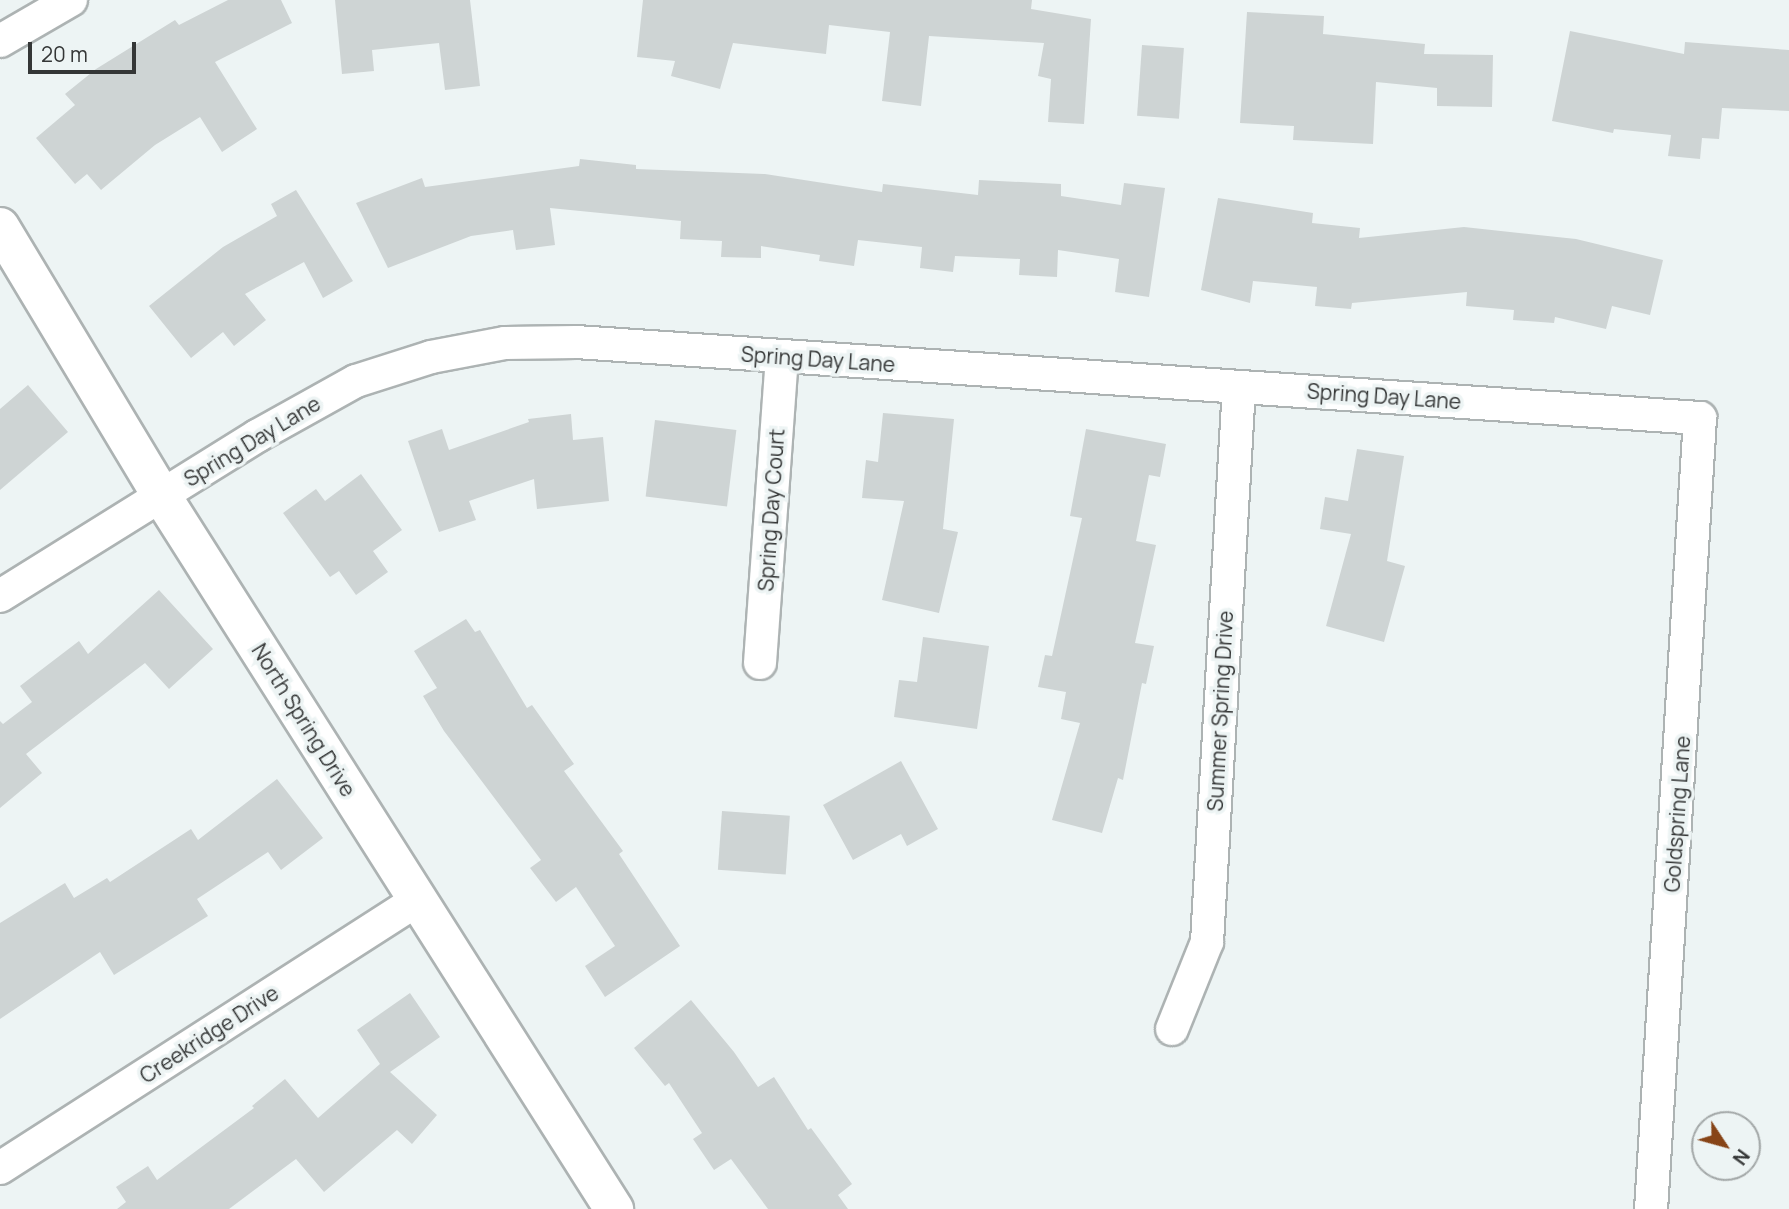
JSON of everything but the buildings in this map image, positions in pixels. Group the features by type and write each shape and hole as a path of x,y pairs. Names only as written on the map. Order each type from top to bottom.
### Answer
{"street":[{"path":"0,41 71,0"},
{"name":"North Spring Drive","path":"0,227 161,495 614,1209"},
{"name":"Spring Day Lane","path":"0,596 257,436 356,381 430,357 505,343 553,342 1700,418"},
{"name":"Spring Day Court","path":"760,663 782,357"},
{"name":"Summer Spring Drive","path":"1172,1029 1207,942 1239,387"},
{"name":"Goldspring Lane","path":"1651,1209 1700,418"},
{"name":"Creekridge Drive","path":"0,1168 418,900"}]}
